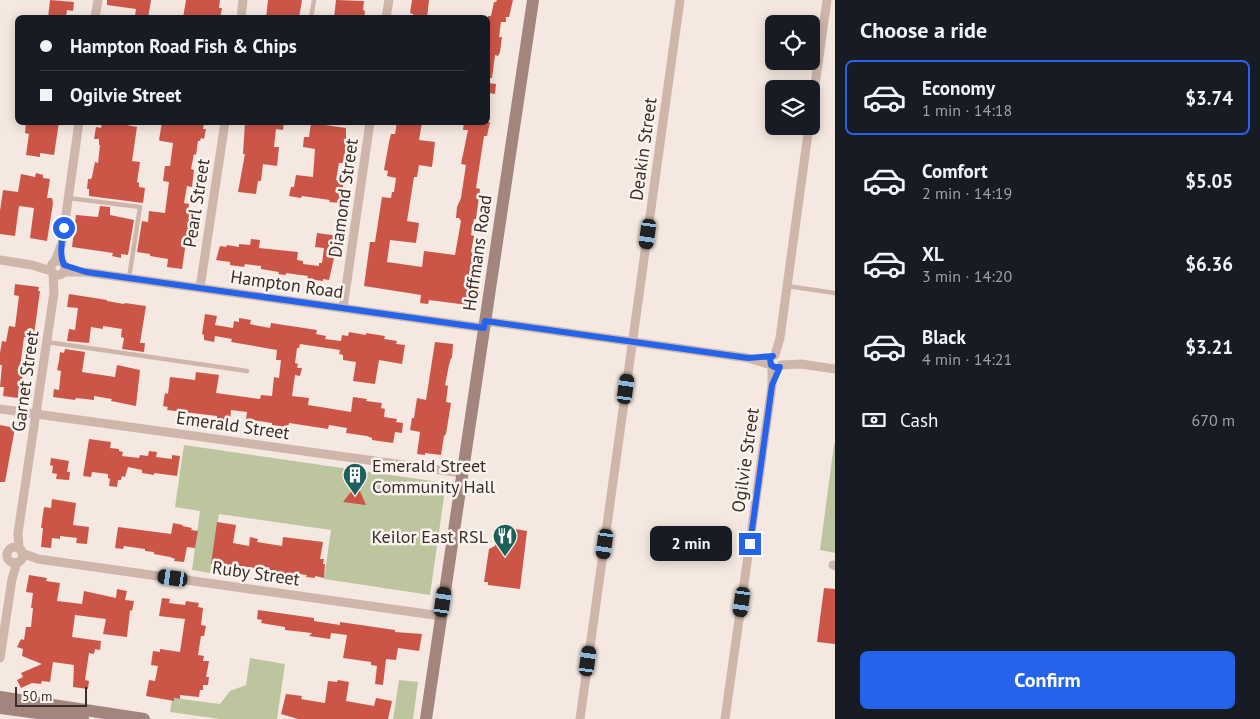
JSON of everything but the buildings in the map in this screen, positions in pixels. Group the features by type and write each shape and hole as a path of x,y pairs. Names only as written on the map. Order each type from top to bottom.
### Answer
{"main road":[{"name":"Hoffmans Road","path":"426,719 533,0"},
{"path":"0,697 36,711 83,719"},
{"path":"0,708 144,719"}],"street":[{"path":"96,15 98,0"},
{"path":"241,15 243,0"},
{"path":"386,15 389,0"},
{"name":"Deakin Street","path":"580,719 680,0"},
{"path":"816,80 827,0"},
{"name":"Garnet Street","path":"0,658 12,579 12,555 18,533 80,125"},
{"name":"Pearl Street","path":"200,288 225,125"},
{"name":"Diamond Street","path":"343,308 370,125"},
{"name":"Ogilvie Street","path":"726,719 808,135"},
{"name":"Hampton Road","path":"0,260 343,308 633,341 777,361"},
{"path":"777,361 835,369"},
{"name":"Emerald Street","path":"0,409 462,473"},
{"name":"Ruby Street","path":"12,555 441,616"}],"lane":[{"path":"312,15 314,0"},
{"path":"68,198 140,207 129,278"},
{"path":"787,286 835,293"},
{"path":"47,342 247,371"}],"green space":[{"path":"835,444 835,553 820,550"},
{"path":"184,445 446,483 430,595 324,579 331,530 219,514 210,573 192,570 200,511 175,507"},
{"path":"250,658 285,664 277,719 220,719 170,712 174,698 220,704 230,691 246,685"},
{"path":"399,680 418,682 413,719 393,719"}],"place":[{"name":"Emerald Street Community Hall","path":"355,496"},
{"name":"Keilor East RSL","path":"505,557"}],"route":[{"path":"64,228 62,262 64,265 86,272 484,328 485,321 748,358 773,356 770,359 771,365 780,367 772,385 750,544"}]}
